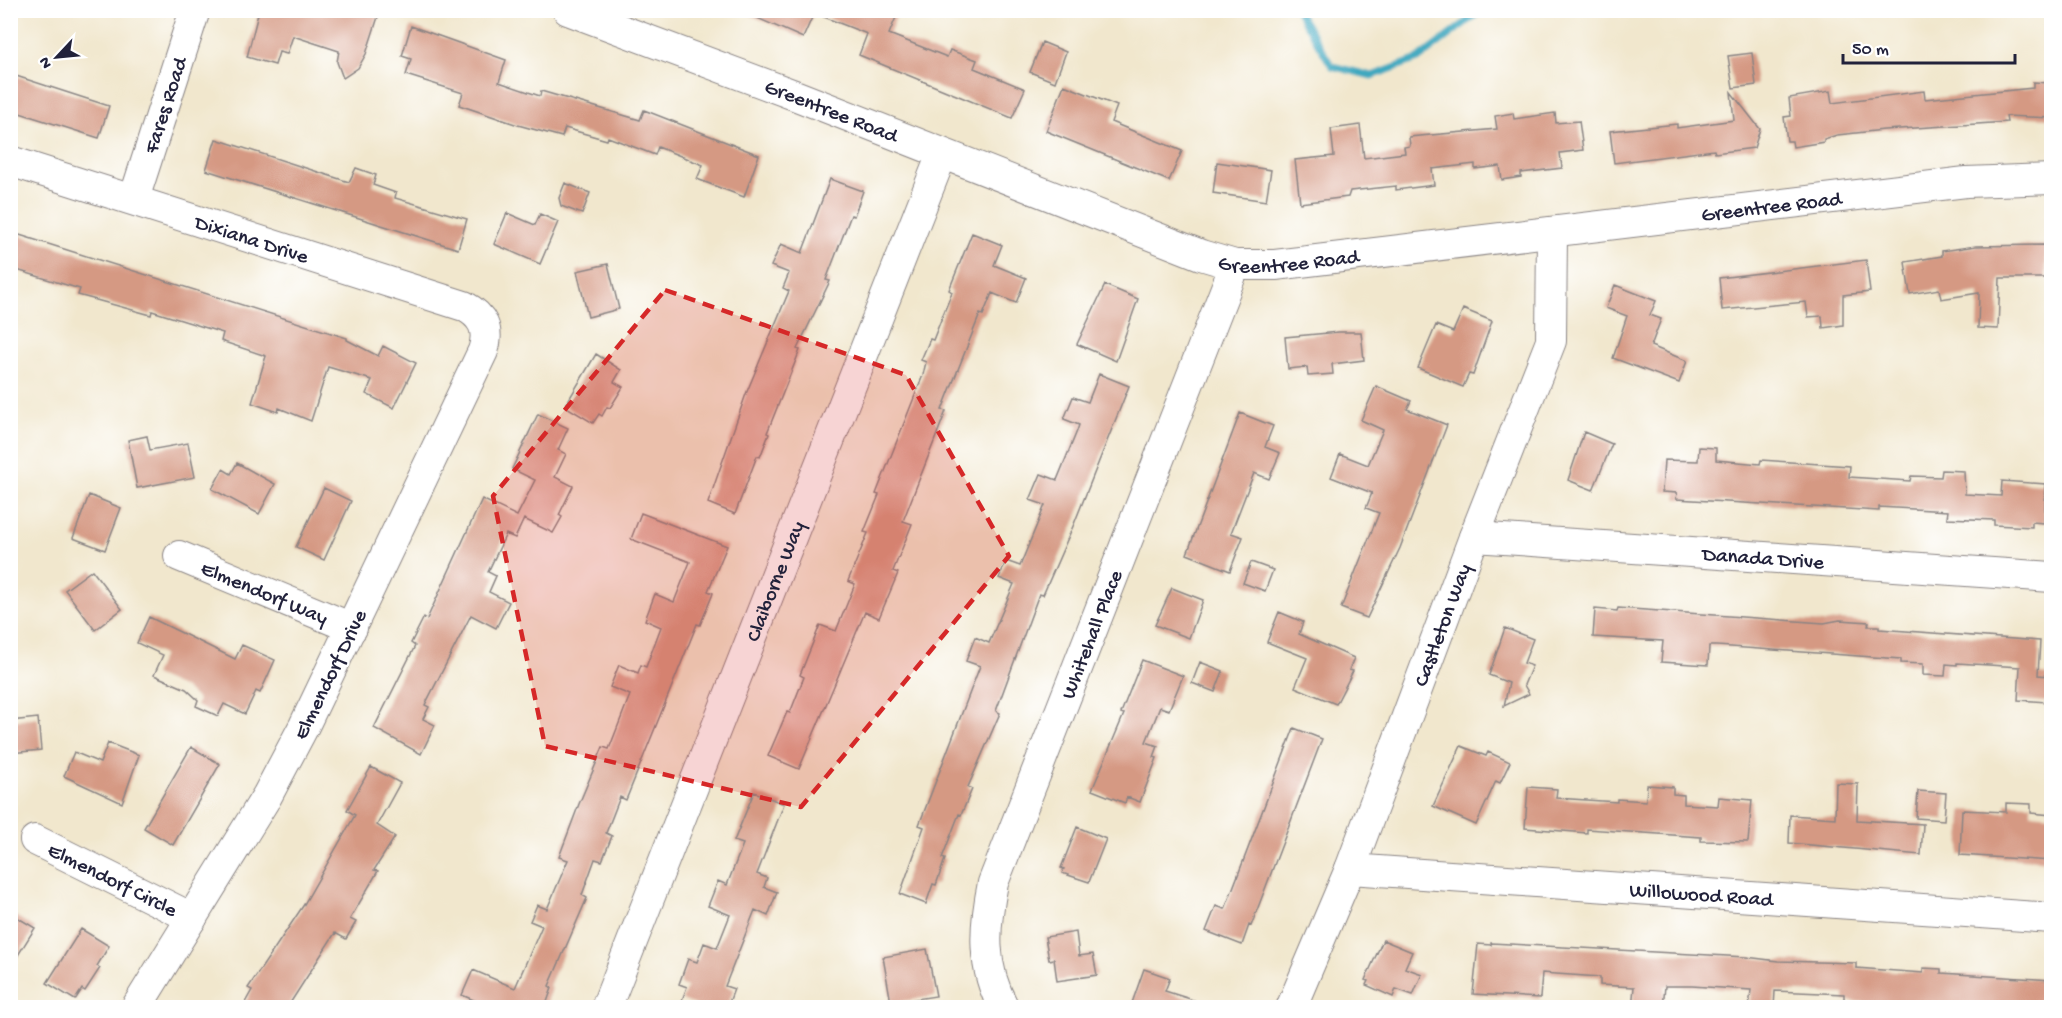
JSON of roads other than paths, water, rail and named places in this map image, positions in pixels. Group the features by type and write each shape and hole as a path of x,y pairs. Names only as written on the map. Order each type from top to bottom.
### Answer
{"street":[{"name":"Fares Road","path":"134,199 195,10"},
{"name":"Greentree Road","path":"568,10 797,96 1201,255 1235,265 1275,265 1966,182 2052,179"},
{"name":"Claiborne Way","path":"606,1008 942,154"},
{"name":"Dixiana Drive","path":"10,161 464,306 475,311 485,325"},
{"name":"Castleton Way","path":"1291,1008 1350,869 1474,537 1551,341 1552,232"},
{"name":"Whitehall Place","path":"1004,1008 988,968 985,942 986,916 993,883 1235,265"},
{"name":"Elmendorf Drive","path":"136,1008 267,796 352,628 483,351 487,339 485,325"},
{"name":"Danada Drive","path":"1474,537 2052,577"},
{"name":"Elmendorf Way","path":"179,556 352,628"},
{"name":"Elmendorf Circle","path":"35,840 192,918"},
{"name":"Willowood Road","path":"1350,869 2052,918"}],"waterway":[{"path":"1297,10 1332,66 1372,76 1418,59 1482,10"}]}
